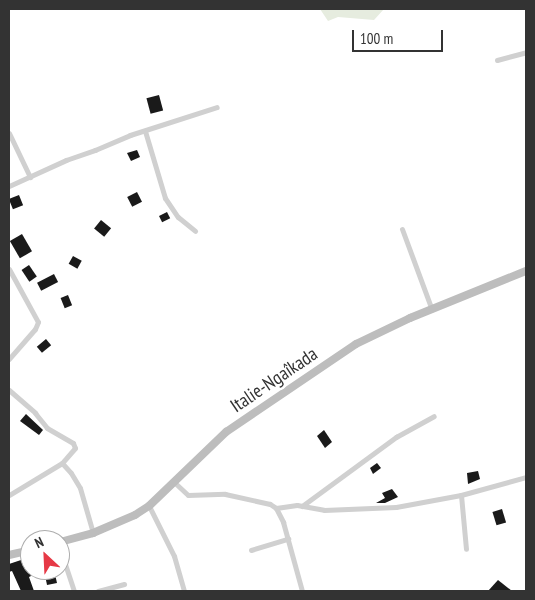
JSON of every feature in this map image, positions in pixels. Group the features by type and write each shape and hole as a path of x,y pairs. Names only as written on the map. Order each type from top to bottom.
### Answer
{"street":[{"path":"497,60 526,52"},
{"path":"9,186 66,160 217,107"},
{"path":"145,131 165,198 178,217 195,231"},
{"path":"9,133 30,177"},
{"path":"402,229 432,310"},
{"path":"9,268 38,322 35,330 9,359"},
{"name":"Italie-Ngaîkada","path":"70,539 120,523 149,506 226,432 337,356 392,326 526,271"},
{"path":"9,390 35,413 47,428 75,445 75,448 62,463 9,495"},
{"path":"302,506 396,437 434,416"},
{"path":"62,463 80,488 92,533"},
{"path":"276,508 302,506 324,510 396,507 461,495 526,477"},
{"path":"174,482 188,495 225,494 270,504 276,508 288,539 302,591"},
{"path":"461,495 466,549"},
{"path":"149,506 174,556 184,591"},
{"path":"251,550 288,539"},
{"path":"70,579 74,591"},
{"path":"98,591 124,584"}],"shaded area":[{"path":"320,9 384,9 374,20 338,17 328,21"}],"building":[{"path":"159,95 163,110 151,114 146,98"},
{"path":"137,150 140,157 131,161 127,153"},
{"path":"137,192 142,202 132,207 127,197"},
{"path":"19,195 23,205 13,209 9,199"},
{"path":"167,212 170,218 162,222 159,216"},
{"path":"101,220 111,228 104,237 94,229"},
{"path":"22,234 32,251 20,258 10,241"},
{"path":"73,256 82,261 77,269 69,264"},
{"path":"29,265 37,277 29,282 22,270"},
{"path":"54,274 58,282 41,291 37,283"},
{"path":"68,295 72,305 65,308 61,298"},
{"path":"46,339 51,345 42,353 37,347"},
{"path":"26,414 43,430 39,435 20,421"},
{"path":"324,430 332,442 325,448 317,436"},
{"path":"377,463 381,468 373,474 370,468"},
{"path":"478,471 480,479 468,484 467,473"},
{"path":"392,489 398,497 385,503 376,503 385,498 382,493"},
{"path":"502,509 506,522 497,525 492,512"},
{"path":"20,560 20,580 30,580 34,591 21,591 12,571 9,572 9,564"},
{"path":"46,580 56,580 57,583 47,585"},
{"path":"498,580 512,591 488,591"}]}
